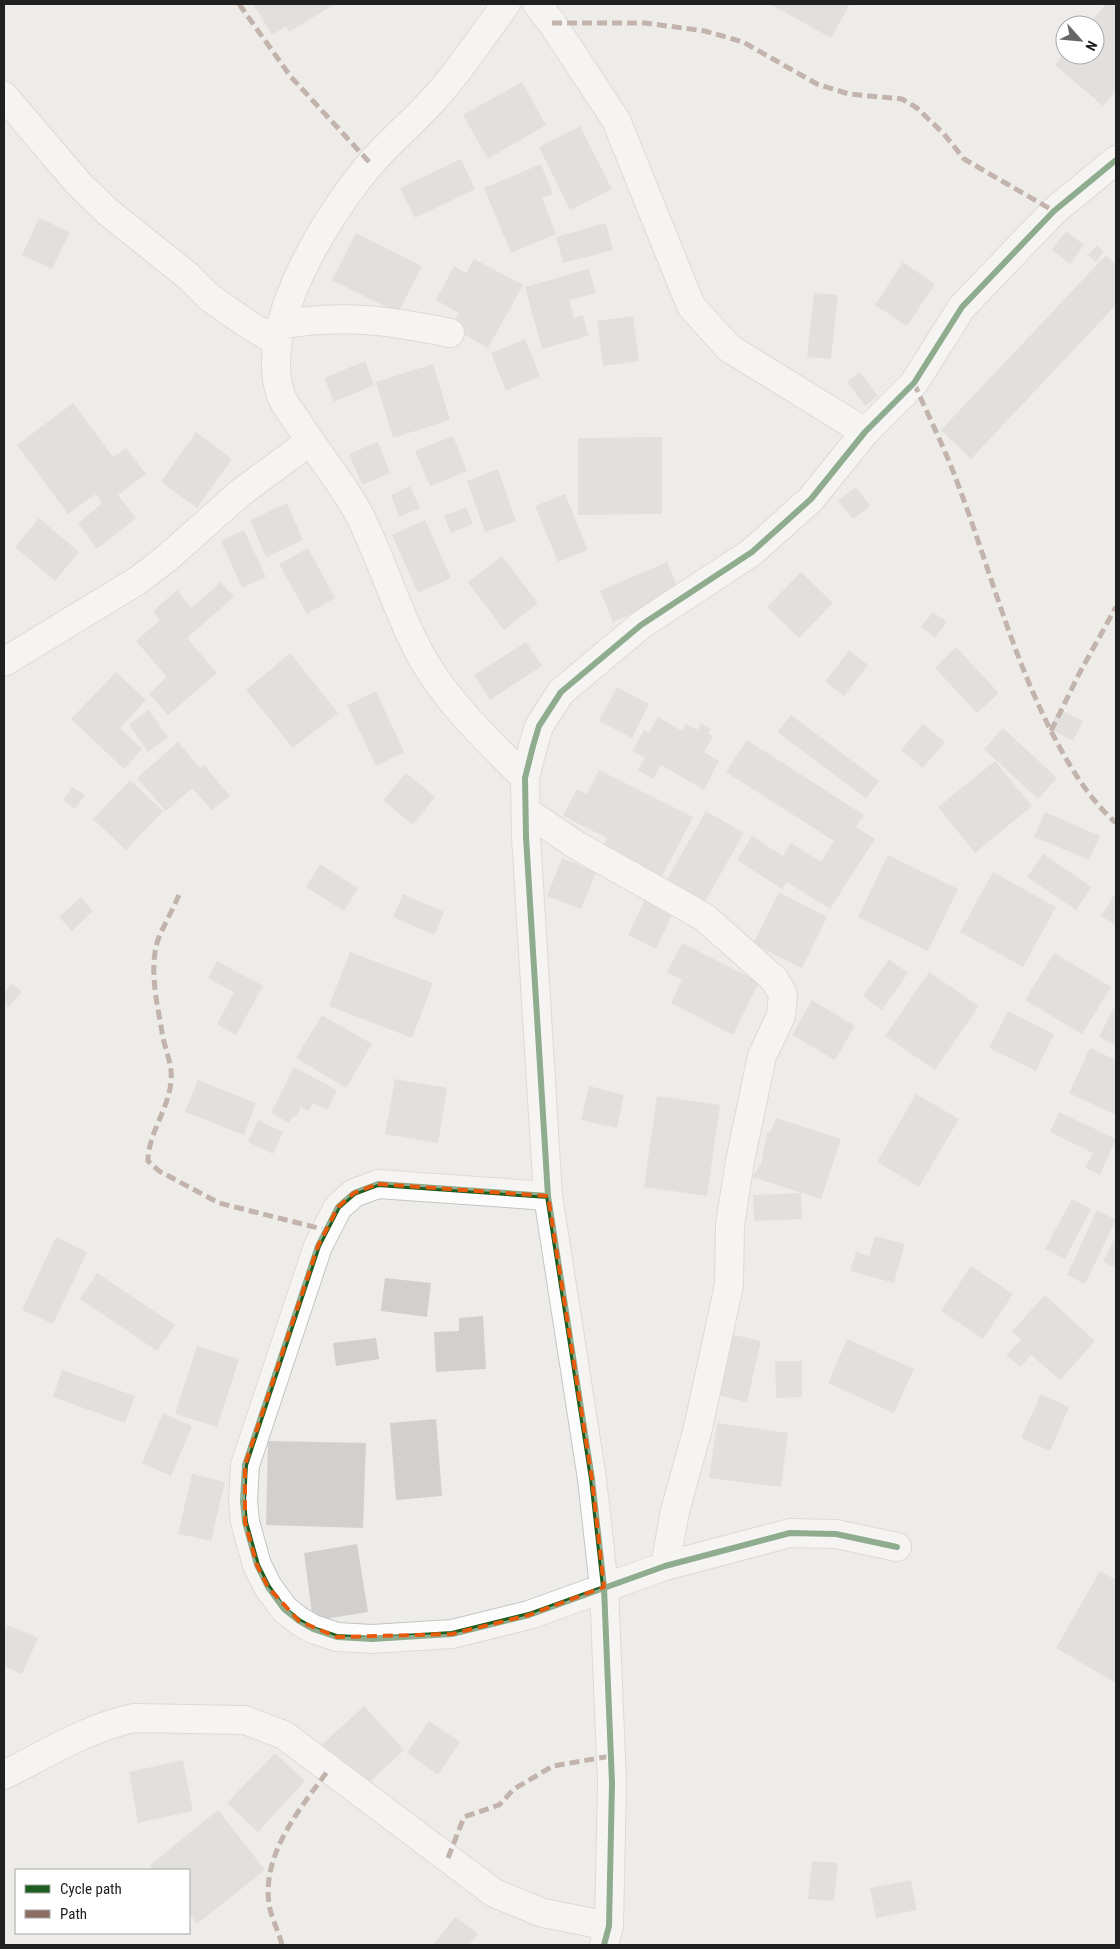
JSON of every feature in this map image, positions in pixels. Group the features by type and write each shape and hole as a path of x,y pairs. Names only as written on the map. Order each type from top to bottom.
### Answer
{"street":[{"path":"506,4 443,89 371,164 336,210 306,261 279,334 276,358 280,395 309,442 359,514 377,551 412,639 435,677 461,712 525,778"},
{"path":"536,4 552,23 616,120 691,306 730,348 865,432"},
{"path":"4,96 79,184 108,212 188,276 209,297 246,323 279,334 315,319 385,320 450,333"},
{"path":"4,1775 96,1728 116,1722 134,1718 244,1720 284,1735 494,1893 606,1936 612,1783 604,1587 592,1479 548,1196 530,920 525,778 539,726 561,692 641,625 752,552 811,499 865,432 914,382 962,307 1054,211 1116,160"},
{"path":"4,662 137,581 167,558 240,493 309,442"},
{"path":"526,811 576,845 704,916 774,979 783,994 781,1016 762,1056 740,1161 730,1225 729,1286 698,1428 675,1512 665,1566"},
{"path":"548,1196 378,1184 354,1193 338,1207 318,1246 245,1465 243,1501 245,1522 257,1564 268,1587 284,1609 312,1629 337,1637 372,1639 452,1634 529,1615 665,1566 790,1533 836,1534 897,1547"}],"highlighted area":[{"path":"378,1184 548,1196 592,1479 604,1587 529,1615 452,1634 337,1637 299,1621 268,1587 257,1565 245,1522 245,1465 318,1246 338,1207 354,1193"}],"building":[{"path":"253,4 333,5 289,32 286,26 272,35"},
{"path":"770,4 850,4 831,38"},
{"path":"1106,4 1116,4 1116,90 1103,106 1055,65 1105,65 1105,15 1097,15"},
{"path":"522,82 546,125 488,159 463,115"},
{"path":"580,126 612,189 570,210 539,147"},
{"path":"461,159 475,189 415,218 400,188"},
{"path":"541,164 553,194 542,198 556,234 511,253 484,188"},
{"path":"39,218 70,232 52,269 22,255"},
{"path":"606,223 613,250 563,263 556,237"},
{"path":"1066,231 1084,245 1070,264 1052,250"},
{"path":"356,233 422,266 398,313 332,280"},
{"path":"1097,245 1104,252 1096,262 1088,255"},
{"path":"1106,255 1116,265 1116,305 971,459 941,430"},
{"path":"474,259 523,285 488,348 451,327 459,313 436,300 454,266 466,273"},
{"path":"903,262 935,284 907,326 875,305"},
{"path":"589,269 596,293 569,300 574,318 583,315 588,336 542,349 525,287"},
{"path":"814,293 838,295 831,359 807,357"},
{"path":"633,316 639,361 603,366 597,321"},
{"path":"525,339 540,376 506,391 491,353"},
{"path":"365,361 374,385 334,402 324,378"},
{"path":"433,364 450,420 393,438 376,382"},
{"path":"860,372 878,396 865,406 847,382"},
{"path":"73,403 113,457 126,448 146,474 118,495 136,518 97,549 78,523 102,503 96,494 68,514 17,445"},
{"path":"196,432 232,459 197,508 161,482"},
{"path":"453,436 467,471 430,486 415,451"},
{"path":"662,437 662,514 578,515 578,438"},
{"path":"378,442 390,473 362,485 349,454"},
{"path":"498,469 516,521 485,532 467,481"},
{"path":"410,486 420,508 399,517 391,495"},
{"path":"856,487 870,506 853,519 838,501"},
{"path":"565,494 588,550 558,562 535,506"},
{"path":"287,503 303,540 266,557 250,520"},
{"path":"466,507 473,524 451,533 444,516"},
{"path":"39,518 79,552 55,581 15,547"},
{"path":"425,520 451,578 418,593 392,535"},
{"path":"244,530 266,577 242,588 221,541"},
{"path":"308,548 335,598 307,614 279,564"},
{"path":"502,556 538,603 504,630 468,582"},
{"path":"667,562 680,593 613,622 600,591"},
{"path":"801,572 833,603 799,638 767,607"},
{"path":"221,582 234,597 187,638 217,673 168,715 149,694 167,677 136,641 160,620 153,611 177,590 191,608"},
{"path":"933,612 947,622 935,638 921,627"},
{"path":"526,642 542,666 490,700 474,675"},
{"path":"956,647 999,693 977,713 935,668"},
{"path":"849,650 868,665 844,696 825,682"},
{"path":"290,653 338,713 293,748 246,690"},
{"path":"116,672 146,700 120,728 142,749 124,769 71,719"},
{"path":"617,687 649,704 632,738 599,721"},
{"path":"376,691 404,752 376,766 347,705"},
{"path":"1059,709 1083,721 1073,741 1049,728"},
{"path":"149,710 168,737 148,752 129,724"},
{"path":"791,715 879,781 866,798 777,732"},
{"path":"658,717 682,731 686,724 697,730 701,723 711,729 708,734 713,736 704,752 719,761 704,790 661,765 653,779 638,770 645,758 632,751 644,730 649,733"},
{"path":"923,724 945,742 923,768 901,750"},
{"path":"1003,728 1057,778 1038,799 984,749"},
{"path":"747,740 864,815 856,827 875,839 830,909 787,882 782,889 737,860 752,836 783,856 791,843 821,862 834,841 726,772"},
{"path":"178,742 200,768 204,765 230,796 212,810 192,788 166,811 137,778"},
{"path":"995,761 1032,806 975,853 938,807"},
{"path":"599,770 693,817 658,884 599,854 607,838 563,816 577,789 587,794"},
{"path":"406,773 435,797 413,825 383,800"},
{"path":"130,780 163,811 126,850 93,819"},
{"path":"72,787 85,795 75,809 63,800"},
{"path":"706,811 744,833 704,903 666,881"},
{"path":"1045,812 1100,836 1089,860 1034,837"},
{"path":"1043,854 1092,887 1076,910 1027,877"},
{"path":"888,855 958,889 928,951 858,917"},
{"path":"562,858 596,872 581,909 547,896"},
{"path":"320,864 358,888 344,911 306,887"},
{"path":"993,872 1056,907 1023,967 960,932"},
{"path":"779,892 827,917 802,968 753,944"},
{"path":"1116,892 1116,926 1101,916"},
{"path":"403,894 444,912 434,935 393,917"},
{"path":"81,897 93,911 72,931 59,917"},
{"path":"645,900 673,913 656,949 628,935"},
{"path":"682,943 759,982 733,1035 671,1003 682,980 667,972"},
{"path":"350,952 433,983 412,1038 329,1006"},
{"path":"1054,953 1111,987 1082,1034 1025,1000"},
{"path":"889,959 908,973 882,1010 863,996"},
{"path":"217,961 263,986 236,1035 217,1024 234,992 208,978"},
{"path":"929,972 979,1006 935,1070 885,1036"},
{"path":"12,983 22,992 8,1007 4,1002 4,993"},
{"path":"812,1000 855,1026 835,1060 792,1035"},
{"path":"1116,1003 1116,1046 1099,1037"},
{"path":"1008,1011 1054,1034 1036,1071 989,1048"},
{"path":"322,1015 372,1044 346,1088 296,1058"},
{"path":"1090,1048 1116,1060 1116,1115 1069,1093"},
{"path":"294,1067 337,1090 327,1110 313,1103 309,1111 301,1107 296,1117 293,1116 289,1123 271,1113"},
{"path":"395,1079 447,1088 438,1143 385,1134"},
{"path":"198,1080 256,1103 244,1135 185,1112"},
{"path":"589,1086 624,1095 617,1128 581,1120"},
{"path":"916,1094 959,1119 919,1187 877,1162"},
{"path":"657,1096 720,1105 707,1196 644,1187"},
{"path":"1059,1112 1116,1139 1100,1175 1085,1168 1093,1153 1050,1132"},
{"path":"776,1118 841,1139 821,1199 752,1177 761,1164 767,1132 770,1133"},
{"path":"258,1120 283,1132 273,1154 248,1142"},
{"path":"801,1193 802,1219 754,1221 753,1195"},
{"path":"1072,1199 1091,1209 1065,1259 1045,1249"},
{"path":"1097,1210 1116,1220 1085,1284 1067,1275"},
{"path":"1116,1235 1116,1268 1103,1262"},
{"path":"875,1236 905,1244 894,1283 850,1271 856,1252 869,1256"},
{"path":"56,1237 87,1252 53,1324 22,1310"},
{"path":"971,1266 1013,1294 983,1339 941,1311"},
{"path":"97,1273 175,1325 157,1351 80,1299"},
{"path":"385,1278 431,1283 427,1317 381,1311"},
{"path":"1045,1295 1095,1341 1060,1380 1031,1355 1020,1367 1006,1355 1021,1340 1012,1331"},
{"path":"483,1316 486,1369 436,1372 434,1332 459,1331 459,1318"},
{"path":"730,1334 761,1341 747,1402 716,1395"},
{"path":"376,1338 379,1359 336,1366 333,1343"},
{"path":"847,1339 914,1369 894,1413 828,1383"},
{"path":"197,1346 239,1359 217,1427 175,1414"},
{"path":"775,1361 802,1361 802,1397 776,1398"},
{"path":"62,1370 135,1396 125,1423 53,1397"},
{"path":"1041,1394 1069,1407 1050,1451 1021,1438"},
{"path":"163,1413 192,1426 171,1476 142,1463"},
{"path":"436,1419 442,1496 396,1500 390,1423"},
{"path":"717,1423 788,1433 781,1487 709,1478"},
{"path":"268,1441 366,1443 363,1528 266,1525"},
{"path":"192,1474 225,1482 211,1541 178,1534"},
{"path":"357,1544 368,1612 313,1621 304,1553"},
{"path":"1100,1571 1116,1580 1116,1683 1056,1648"},
{"path":"7,1625 38,1638 22,1674 4,1666 4,1632"},
{"path":"364,1706 404,1750 357,1794 316,1750"},
{"path":"429,1721 460,1742 438,1775 407,1753"},
{"path":"275,1753 305,1781 258,1832 227,1803"},
{"path":"183,1760 193,1811 138,1823 129,1772"},
{"path":"218,1810 265,1870 197,1924 190,1914 190,1869 153,1869 150,1865"},
{"path":"812,1861 838,1863 834,1901 808,1899"},
{"path":"911,1880 917,1910 876,1918 870,1888"},
{"path":"455,1917 478,1934 469,1945 433,1945"}],"marked path":[{"path":"239,4 291,77 371,164"},
{"path":"552,23 645,23 705,31 743,42 817,84 849,94 902,99 917,108 944,134 964,159 1054,211"},
{"path":"914,383 956,479 1011,638 1036,700 1079,780 1096,803 1116,823"},
{"path":"1051,731 1079,674 1116,607"},
{"path":"179,895 159,937 154,960 156,996 163,1038 170,1062 171,1081 167,1101 151,1141 148,1161 159,1171 219,1203 326,1230"},
{"path":"448,1858 464,1817 499,1805 514,1789 553,1766 611,1756"},
{"path":"282,1945 269,1904 268,1885 271,1866 296,1815 329,1769"}],"cycle path":[{"path":"604,1945 609,1926 612,1783 604,1587 592,1479 548,1196 526,837 525,778 533,746 539,726 561,692 641,625 752,552 811,499 865,432 914,383 962,307 1054,211 1116,160"},
{"path":"548,1196 378,1184 354,1193 338,1207 318,1246 245,1465 243,1501 245,1522 257,1565 268,1587 284,1609 313,1629 337,1637 372,1639 452,1634 529,1615 665,1566 790,1533 836,1534 897,1547"}]}
